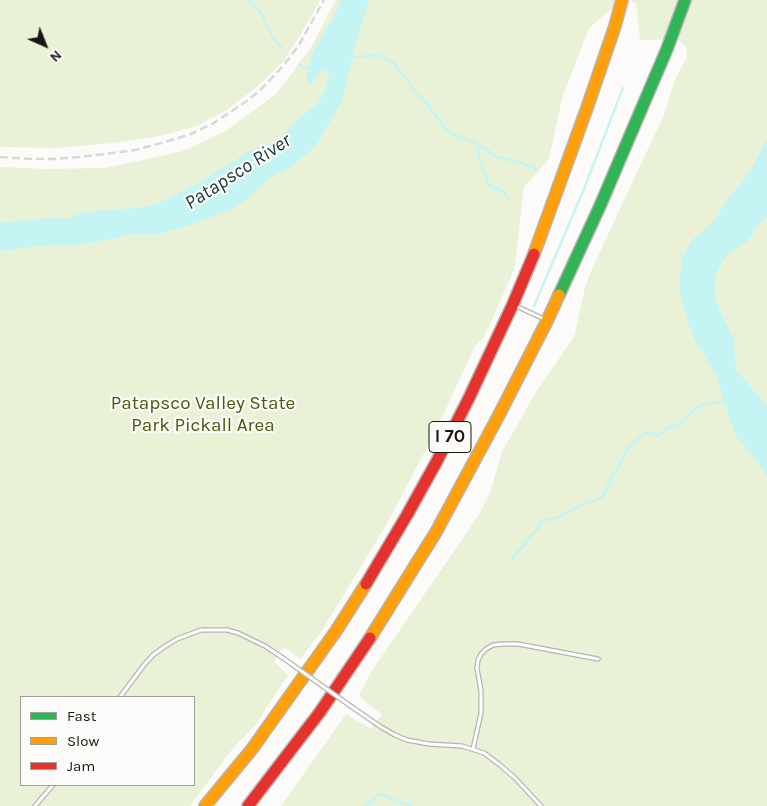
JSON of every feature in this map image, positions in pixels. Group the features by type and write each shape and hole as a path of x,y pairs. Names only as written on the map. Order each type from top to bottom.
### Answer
{"highway":[{"name":"I 70","path":"206,806 252,749 336,631 408,515 437,461 513,304 558,189 615,26 622,0"},
{"name":"I 70","path":"248,806 320,712 362,651 436,532 547,321 600,206 667,49 685,0"}],"lane":[{"path":"513,304 547,321"},
{"path":"121,696 153,655 176,639 201,630 227,630 238,633 265,646 381,728 394,735 407,740 430,744 462,746 484,753 515,778 541,806"},
{"path":"473,749 481,713 478,660 486,649 493,645 518,644 598,659"},
{"path":"35,806 52,786"}],"green space":[{"path":"0,0 320,0 284,61 258,86 227,110 197,126 160,136 113,143 57,148 0,147"},
{"name":"Patapsco Valley State Park Pickall Area","path":"336,0 622,0 589,28 562,98 549,159 524,187 515,266 484,337 475,346 438,426 388,522 321,632 300,659 284,647 278,654 274,662 288,675 256,724 233,748 190,806 0,806 0,167 44,169 106,168 183,151 224,132 276,94 310,49"},
{"path":"630,0 767,0 767,139 764,146 767,158 767,806 281,806 346,714 371,729 382,714 359,695 371,672 478,516 490,493 502,452 536,392 574,337 585,288 591,271 663,117 675,80 687,57 686,47 677,39 640,40 636,4"}],"water":[{"name":"Patapsco River","path":"341,0 369,0 354,50 343,99 317,144 294,165 270,178 246,200 233,208 178,229 154,235 132,234 76,245 49,245 0,251 0,223 49,218 68,219 81,213 137,208 156,204 190,188 255,148 280,138 295,122 318,103 325,89 329,77 328,72 323,70 317,75 313,83 309,85 307,76 312,54"},
{"path":"767,139 767,217 756,228 747,242 730,252 722,262 715,275 715,296 719,310 734,340 736,370 767,406 767,477 736,436 716,374 698,346 690,329 680,293 680,277 682,259 691,241 706,229 718,215 730,195 741,184 753,166"}],"waterway":[{"path":"249,0 261,13 273,38 282,48"},
{"path":"349,58 378,55 393,62 448,131 475,142 479,147 478,155 488,183 493,188 501,190 509,199"},
{"path":"299,64 311,69"},
{"path":"534,306 584,189 623,88"},
{"path":"479,147 486,149 496,157 519,162 537,169"},
{"path":"510,561 542,521 558,517 603,497 627,449 637,439 649,432 658,435 683,422 694,409 703,405 726,401"},
{"path":"365,806 380,794 412,806"}],"railway":[{"path":"0,157 52,159 135,150 191,134 212,124 257,93 284,65 299,45 324,0"}],"traffic: fast":[{"path":"559,295 600,206 667,49 685,0"}],"traffic: slow":[{"path":"534,254 587,108 622,0"},
{"path":"370,638 436,532 499,415 559,295"},
{"path":"205,806 252,749 336,631 366,584"}],"traffic: jam":[{"path":"366,584 437,461 469,398 534,254"},
{"path":"248,806 320,712 370,638"}]}
